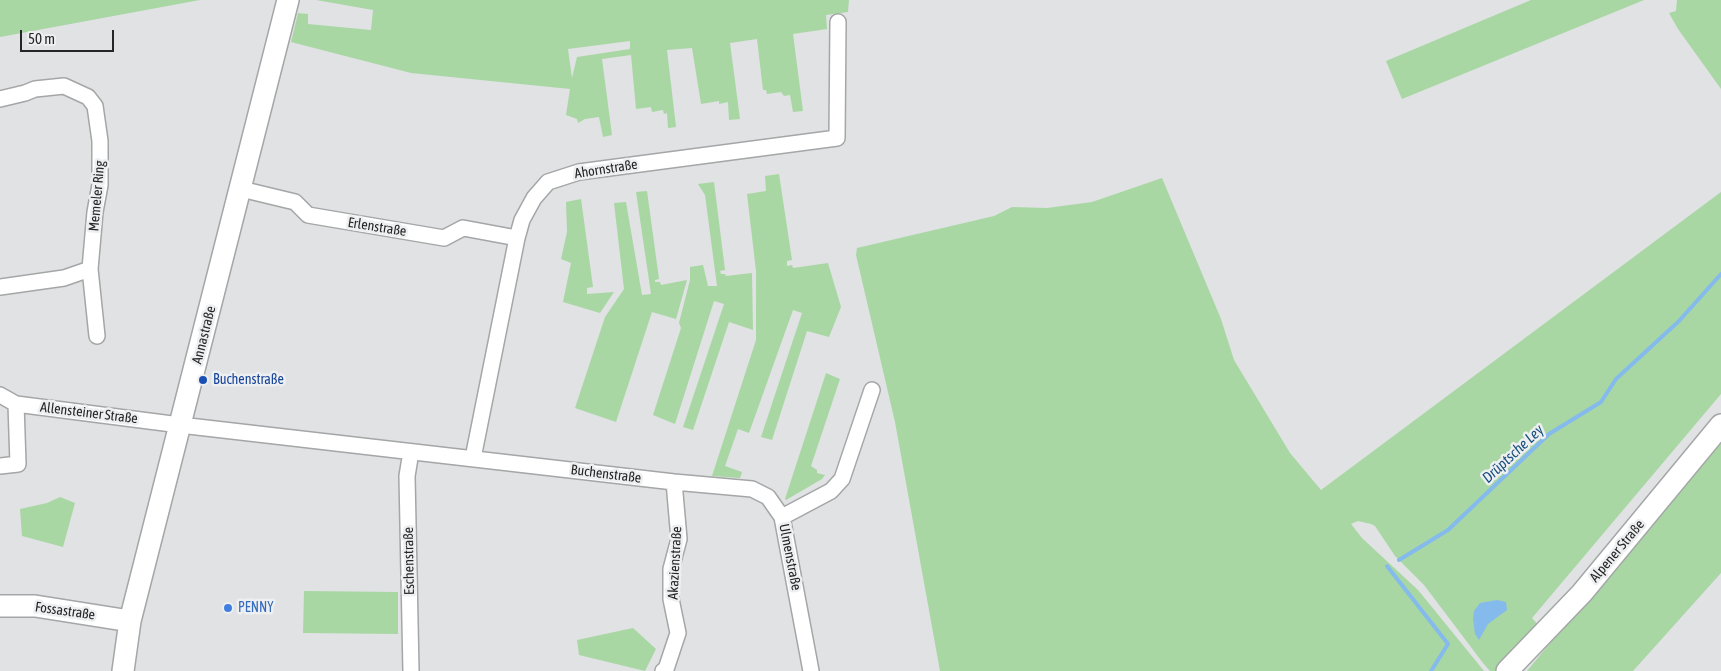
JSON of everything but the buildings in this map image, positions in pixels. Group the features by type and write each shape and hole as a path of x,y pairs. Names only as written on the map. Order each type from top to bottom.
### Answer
{"street":[{"name":"Annastraße","path":"123,671 130,621 288,0"},
{"name":"Ahornstraße","path":"473,458 517,238 522,220 534,198 548,182 579,172 836,138 838,22"},
{"name":"Memeler Ring","path":"0,99 26,94 35,89 64,86 88,97 95,106 100,141 100,185 90,270 97,336"},
{"name":"Erlenstraße","path":"241,189 295,202 308,215 444,238 463,228 517,238"},
{"path":"0,286 64,278 90,270"},
{"name":"Ulmenstraße","path":"811,671 782,517 831,491 842,480 872,390"},
{"name":"Allensteiner Straße","path":"0,396 16,404 180,425"},
{"path":"0,466 18,464 16,404"},
{"name":"Buchenstraße","path":"180,425 674,482 752,489 768,497 782,517"},
{"name":"Alpener Straße","path":"1507,671 1582,593 1721,425"},
{"name":"Eschenstraße","path":"411,452 407,476 411,671"},
{"name":"Akazienstraße","path":"664,671 678,633 671,599 672,569 679,539 674,482"},
{"name":"Fossastraße","path":"0,606 36,606 130,621"}],"green space":[{"path":"0,0 200,0 0,37"},
{"path":"316,0 849,0 848,12 826,15 827,29 793,34 803,111 793,112 790,95 784,96 781,92 767,94 766,90 763,90 757,39 730,43 740,119 729,120 728,102 719,104 719,101 701,104 692,48 667,50 676,127 668,128 667,113 664,114 663,110 652,112 651,107 636,109 631,55 602,59 612,135 603,137 599,117 585,119 578,123 577,119 566,115 570,89 411,73 291,42 298,13 308,14 308,24 371,30 373,10","holes":["630,41 630,49 577,57 572,78 568,49"]},
{"path":"1531,0 1644,0 1402,99 1386,61"},
{"path":"1677,0 1721,0 1721,89 1678,29 1669,13 1676,11"},
{"path":"779,174 792,260 787,261 787,266 792,265 793,268 828,263 841,307 829,337 807,331 772,440 761,437 802,313 793,310 749,433 738,429 725,466 742,472 740,478 712,476 756,340 756,271 747,194 766,191 765,176"},
{"path":"1162,178 1221,319 1234,360 1290,453 1321,490 1721,192 1721,394 1532,618 1539,626 1497,671 1490,671 1483,663 1424,585 1395,556 1375,526 1358,521 1351,524 1362,538 1418,590 1484,671 940,671 895,422 856,255 857,248 994,216 1012,207 1047,208 1092,202"},
{"path":"714,182 725,270 720,271 721,274 726,276 752,273 753,330 729,322 693,430 683,427 724,304 714,301 675,424 653,415 681,328 679,323 690,280 690,267 703,265 708,286 717,286 705,195 698,184"},
{"path":"647,191 659,279 655,280 655,282 660,282 661,285 687,280 676,319 652,312 616,422 575,408 605,317 624,289 614,203 626,202 642,295 651,294 636,192"},
{"path":"581,199 593,287 587,288 587,294 614,292 600,313 563,302 571,263 561,259 567,232 566,202"},
{"path":"826,373 840,379 811,466 817,470 817,473 825,475 822,479 786,500 785,499"},
{"path":"1721,435 1721,573 1633,671 1527,671"},
{"path":"60,497 75,503 63,547 22,536 20,509 47,503"},
{"path":"304,591 398,592 398,634 303,633"},
{"path":"633,628 656,649 645,671 579,655 577,640"}],"water":[{"path":"1497,600 1506,602 1507,610 1488,624 1479,640 1475,634 1474,611 1480,603"}],"waterway":[{"name":"Drüptsche Ley","path":"1399,560 1448,530 1549,434 1601,402 1616,379 1679,321 1721,274"},
{"name":"Drüptsche Ley","path":"1387,566 1448,644 1431,671"}],"place":[{"name":"Buchenstraße","path":"203,380"},
{"name":"PENNY","path":"228,608"}]}
